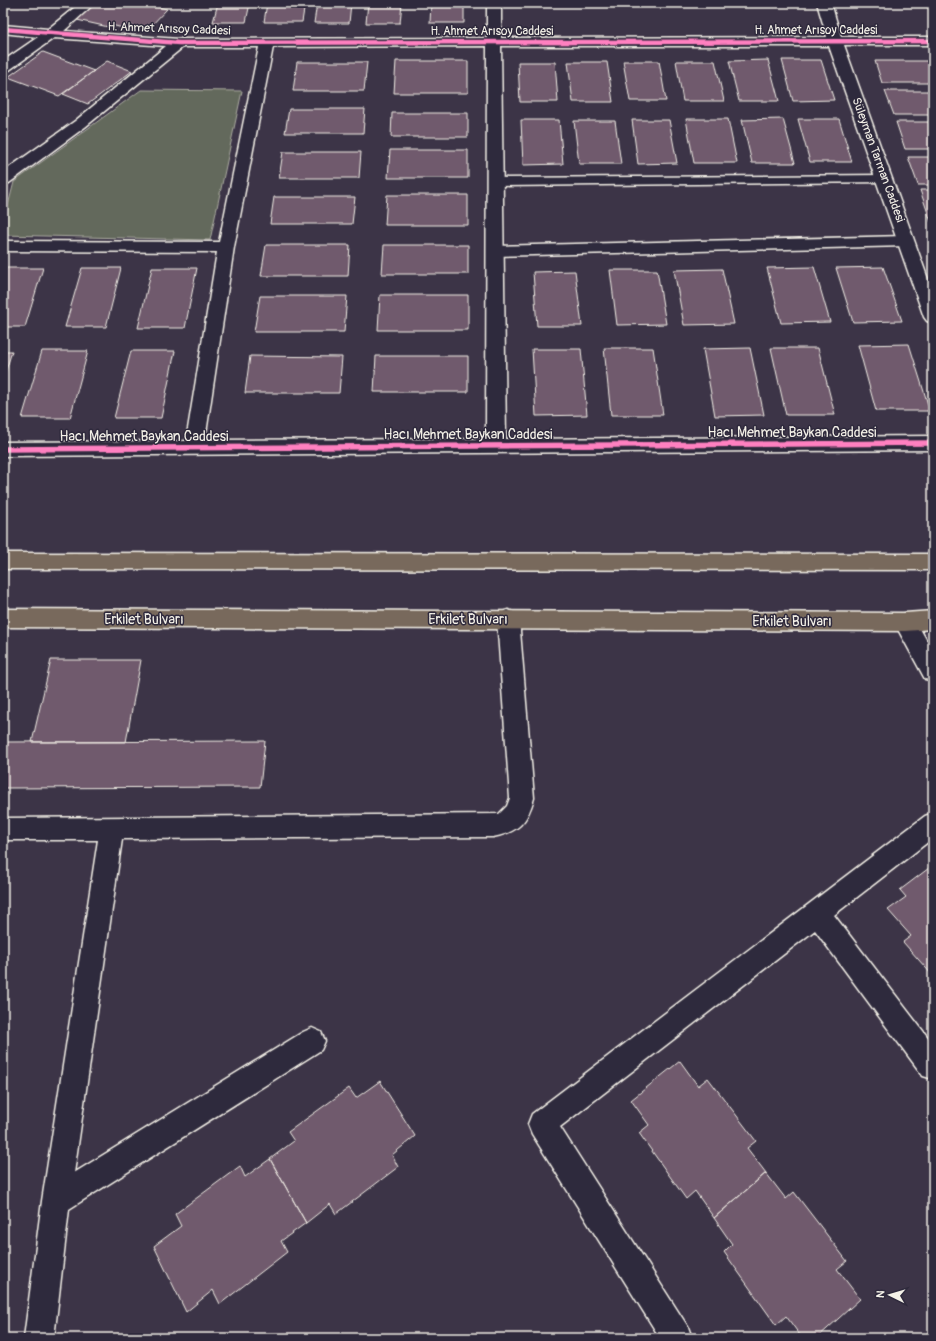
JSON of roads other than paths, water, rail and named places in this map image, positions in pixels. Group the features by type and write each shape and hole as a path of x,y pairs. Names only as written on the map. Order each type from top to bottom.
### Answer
{"main road":[{"path":"3,561 933,562"},
{"name":"Erkilet Bulvarı","path":"3,618 508,619 904,622 933,620"}],"street":[{"path":"3,68 52,34 88,3"},
{"path":"494,3 496,446"},
{"name":"Süleyman Tarman Caddesi","path":"824,3 835,40 933,316"},
{"name":"H. Ahmet Arısoy Caddesi","path":"3,29 179,43 835,40 933,41"},
{"path":"194,448 226,246 267,42"},
{"path":"3,180 80,124 179,43"},
{"path":"3,246 226,246"},
{"name":"Hacı Mehmet Baykan Caddesi","path":"3,449 933,443"},
{"path":"3,829 486,826 505,824 514,818 520,809 522,798 508,619"},
{"path":"904,622 933,672"},
{"path":"677,1338 542,1124 933,824"},
{"path":"39,1338 56,1201 112,829"},
{"path":"817,913 933,1066"},
{"path":"56,1201 312,1041"}],"lane":[{"path":"495,182 884,179"},
{"path":"496,251 906,241"}]}
